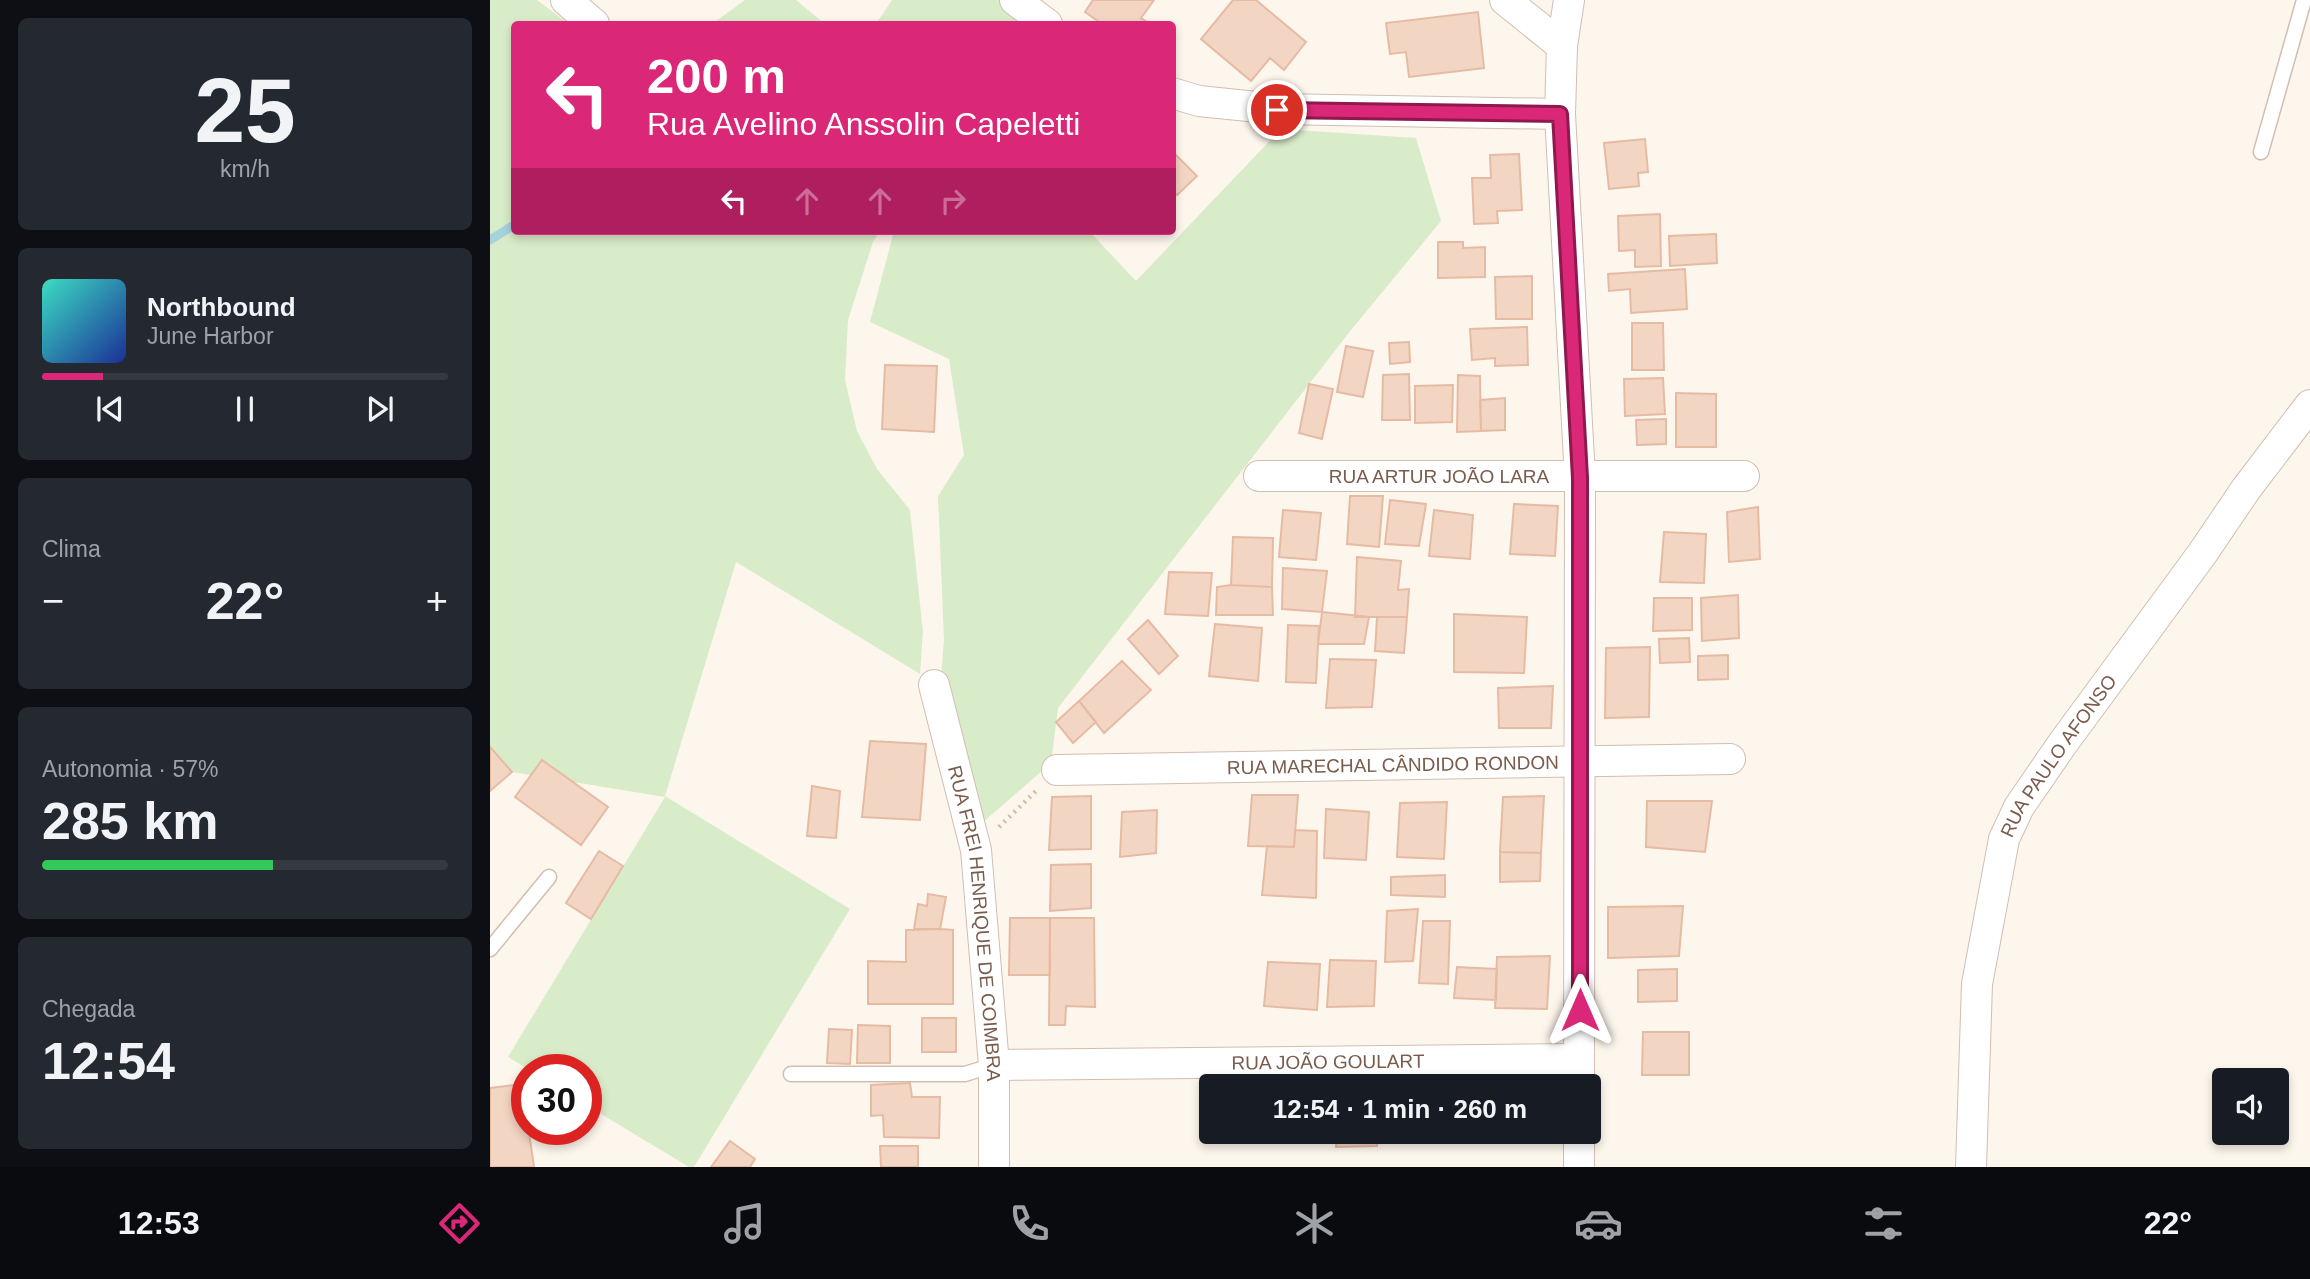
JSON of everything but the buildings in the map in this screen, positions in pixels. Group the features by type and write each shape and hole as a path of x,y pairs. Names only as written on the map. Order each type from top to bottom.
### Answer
{"street":[{"path":"566,0 590,21"},
{"path":"1015,0 1043,21"},
{"path":"1505,0 1562,46"},
{"path":"1569,0 1562,46 1560,114 1580,478 1579,1073"},
{"path":"1176,94 1199,101 1277,110 1560,114"},
{"name":"RUA PAULO AFONSO","path":"1971,1167 1977,984 2004,839 2019,807 2063,743 2202,554 2246,488 2310,405"},
{"name":"RUA ARTUR JOÃO LARA","path":"1259,476 1744,476"},
{"name":"RUA FREI HENRIQUE DE COIMBRA","path":"934,685 976,850 994,1065 994,1167"},
{"name":"RUA MARECHAL CÂNDIDO RONDON","path":"1057,770 1730,759"},
{"name":"RUA JOÃO GOULART","path":"994,1065 1579,1073"},
{"path":"1579,1144 1579,1167"}],"lane":[{"path":"2261,152 2304,0"},
{"path":"490,949 549,877"},
{"path":"791,1074 965,1074 994,1065"}],"path":[{"path":"976,850 1057,770"}],"green space":[{"path":"490,0 537,0 565,21 511,21 511,235 877,235 848,320 845,380 857,431 877,469 910,510 923,632 920,674 736,562 665,796 850,909 694,1167 689,1167 602,1115 602,1054 511,1054 511,1059 508,1057 665,797 512,772 490,752"},
{"path":"745,0 796,0 821,21 716,21"},
{"path":"892,0 998,0 1026,21 878,21"},
{"path":"1281,129 1416,138 1441,221 1351,330 1058,708 1051,763 982,823 941,676 944,640 938,496 964,455 949,359 870,322 893,235 1093,235 1136,281"}],"waterway":[{"path":"490,240 511,227"}],"route":[{"path":"1277,110 1560,114 1580,478 1580,1010"}]}
